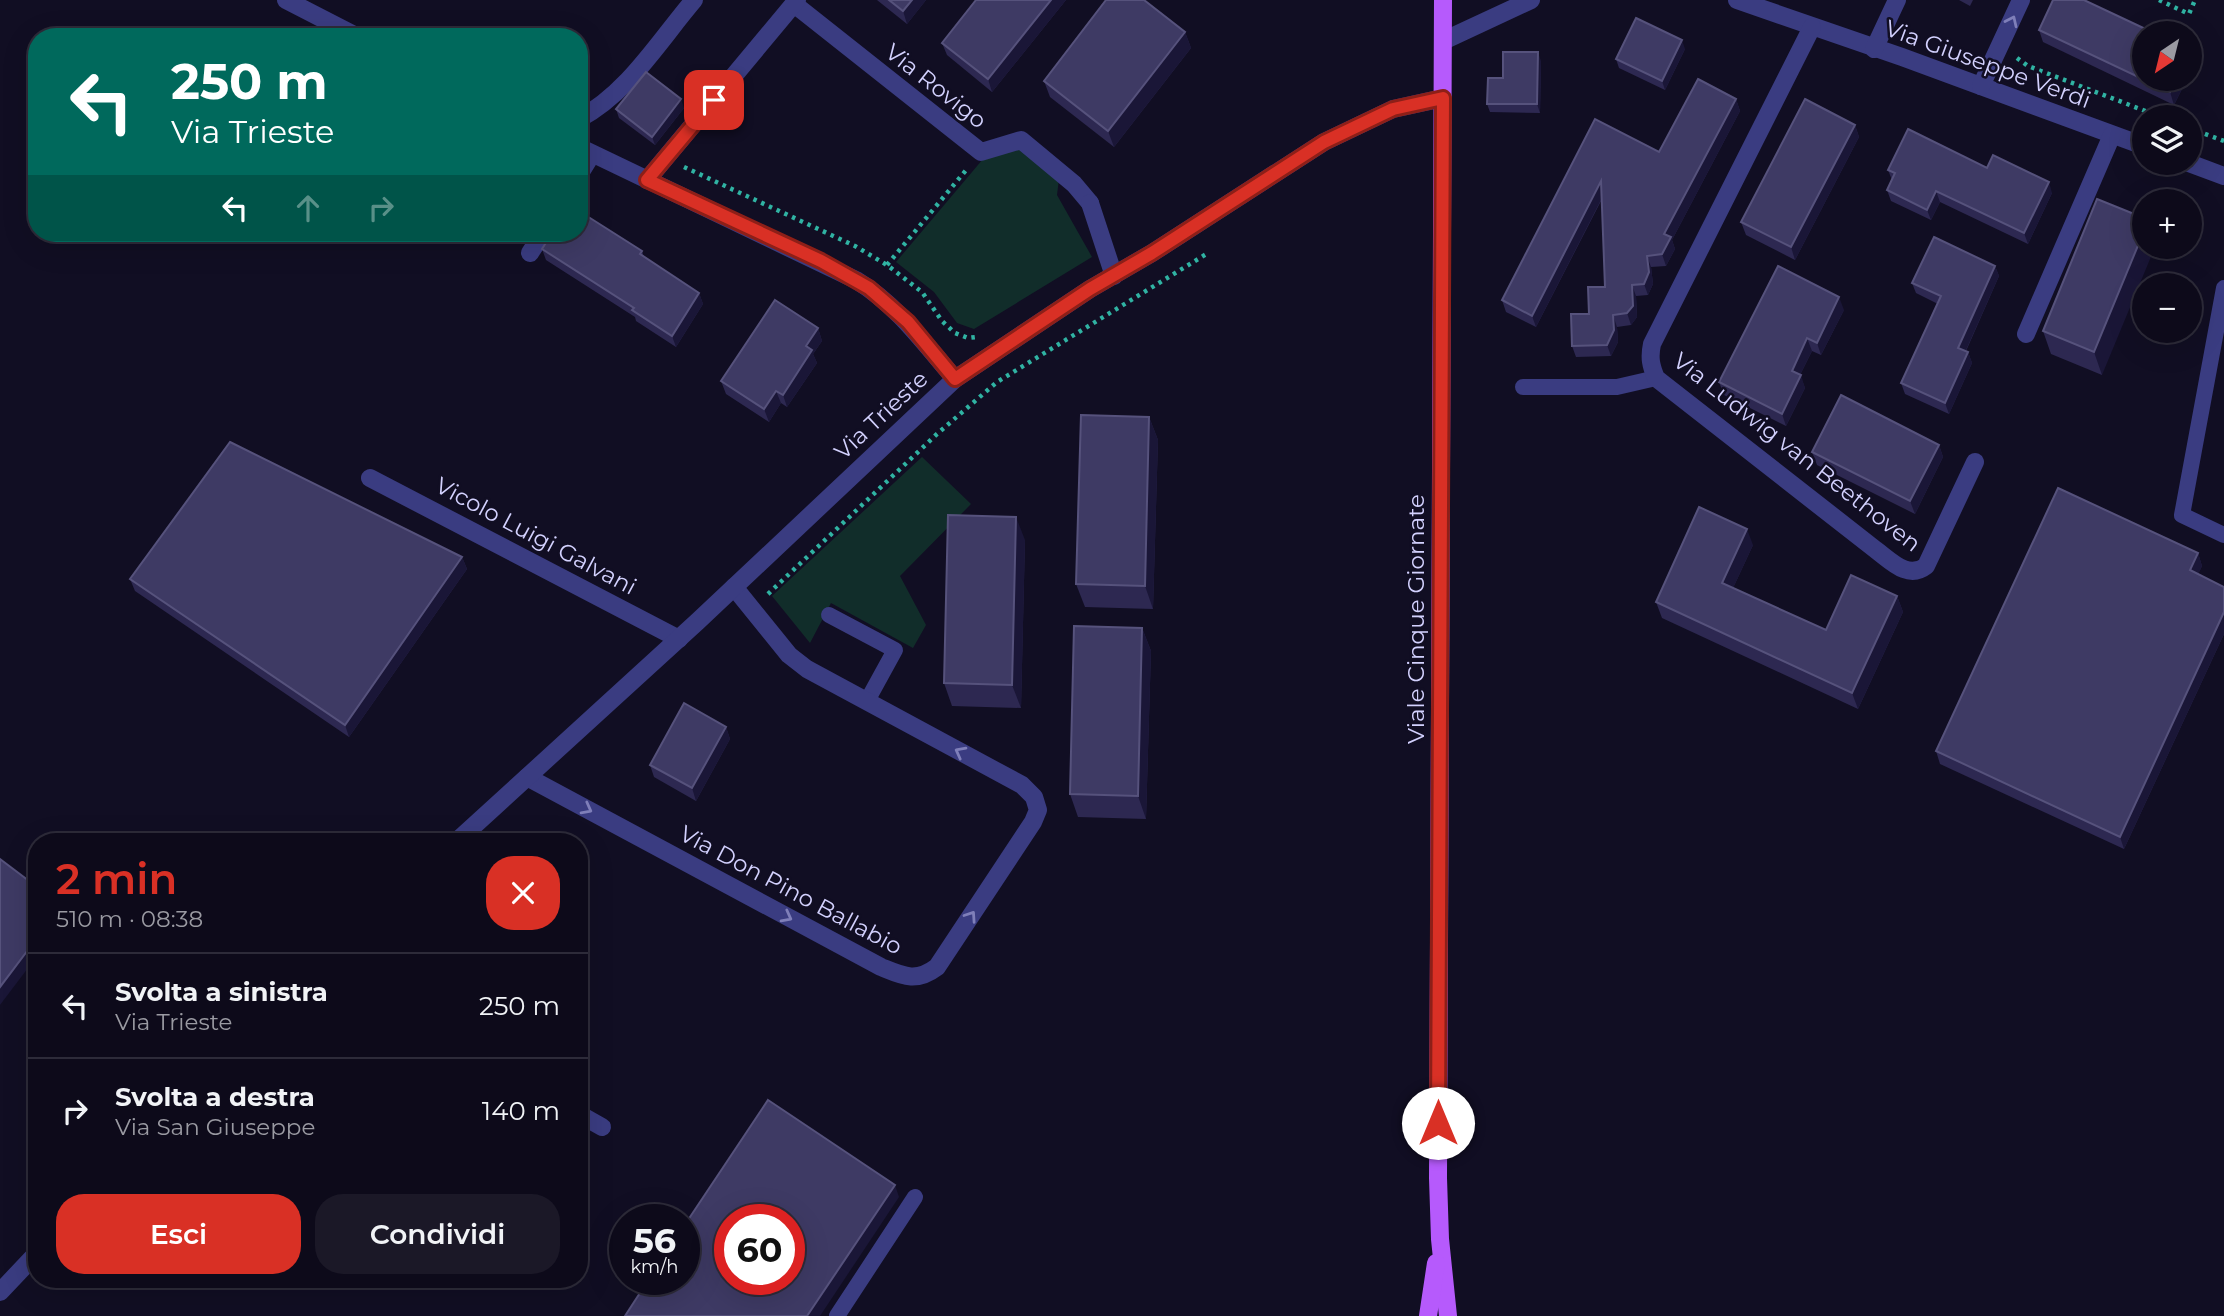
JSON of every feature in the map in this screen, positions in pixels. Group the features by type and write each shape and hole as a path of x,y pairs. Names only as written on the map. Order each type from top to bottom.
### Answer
{"main road":[{"name":"Viale Cinque Giornate","path":"1443,0 1438,1150 1440,1239 1448,1316"},
{"name":"Viale Cinque Giornate","path":"1427,1316 1440,1239"}],"street":[{"path":"286,0 340,28"},
{"path":"588,113 610,98 629,79 694,0"},
{"path":"1443,41 1531,0"},
{"name":"Via Giuseppe Verdi","path":"1737,0 2132,142"},
{"path":"1874,48 1897,0"},
{"path":"1982,86 2021,0"},
{"path":"647,180 796,2"},
{"name":"Via Rovigo","path":"796,2 981,152 1021,140 1074,184 1090,203 1114,276"},
{"name":"Via Ludwig van Beethoven","path":"1812,26 1652,344 1649,356 1656,378 1876,550 1910,572 1919,572 1926,566 1975,462"},
{"name":"Via Trieste","path":"466,833 678,639 955,379 1090,289 1324,142 1393,109 1443,98"},
{"path":"2026,334 2112,135"},
{"path":"588,151 821,261 869,288 908,322 955,379"},
{"path":"2202,168 2224,176"},
{"path":"530,253 537,242"},
{"name":"Vicolo Luigi Galvani","path":"370,478 678,639"},
{"name":"Via Don Pino Ballabio","path":"527,777 881,968 908,977 919,977 937,967 1033,822 1038,810 1034,797 1021,785 807,669 789,656 734,587"},
{"path":"588,1119 602,1127"},
{"path":"0,1292 28,1262"}],"lane":[{"path":"2224,288 2182,515 2224,535"},
{"path":"1523,387 1617,387 1656,378"},
{"path":"829,615 895,650 867,701"},
{"path":"837,1316 915,1197"}],"path":[{"path":"2159,0 2189,14 2195,0"},
{"path":"2012,20 2024,29 2017,44 2017,58 2028,66 2132,106"},
{"path":"2202,133 2224,141"},
{"path":"887,265 981,152"},
{"path":"665,158 855,246 887,265 922,292 954,334 968,338 981,336"},
{"path":"752,609 937,434 997,382 1208,253"}],"green space":[{"path":"1018,148 1059,179 1057,195 1092,257 974,329 957,323 934,292 896,262 983,159"},
{"path":"922,457 971,504 900,576 926,625 913,648 831,603 810,643 772,596"}],"building":[{"path":"889,0 912,0 903,11"},
{"path":"976,0 1051,0 988,79 942,43"},
{"path":"1106,0 1144,0 1185,32 1108,131 1044,81"},
{"path":"2053,0 2084,0 2132,23 2132,74 2039,30"},
{"path":"1636,18 1682,40 1662,81 1616,59"},
{"path":"1503,52 1538,52 1537,104 1487,104 1488,78 1503,78"},
{"path":"646,72 681,99 652,137 616,109"},
{"path":"1698,79 1736,99 1664,234 1671,237 1662,254 1647,256 1649,272 1644,284 1632,285 1633,306 1627,313 1613,315 1614,330 1607,345 1572,346 1571,314 1589,314 1588,287 1605,287 1601,181 1532,316 1502,300 1595,119 1659,152"},
{"path":"1805,99 1855,125 1791,247 1741,222"},
{"path":"1908,129 1987,168 1993,155 2049,182 2024,233 1936,191 1927,210 1887,190 1895,173 1888,170"},
{"path":"2097,199 2132,213 2132,259 2094,352 2043,331"},
{"path":"588,217 642,251 640,254 699,293 672,336 632,310 634,308 542,249 546,242 588,242"},
{"path":"1934,237 1995,266 1958,348 1968,352 1945,403 1901,383 1941,296 1912,283"},
{"path":"1778,266 1839,297 1817,343 1807,338 1792,371 1801,375 1782,414 1719,382"},
{"path":"775,300 818,328 806,346 812,350 783,395 776,391 764,409 721,381"},
{"path":"1841,395 1939,445 1910,501 1812,452"},
{"path":"1081,415 1149,417 1145,586 1076,584"},
{"path":"230,442 462,557 345,725 130,579"},
{"path":"2058,488 2198,553 2190,570 2224,587 2224,612 2120,837 1936,751"},
{"path":"1699,507 1747,529 1722,583 1826,630 1851,575 1897,596 1852,693 1656,602"},
{"path":"948,515 1016,517 1012,685 944,683"},
{"path":"1074,626 1142,628 1138,796 1070,794"},
{"path":"684,703 726,727 692,788 650,765"},
{"path":"0,859 28,880 28,950 0,987"},
{"path":"768,1100 895,1185 807,1316 625,1316 639,1295 700,1295 699,1204"}],"route":[{"path":"714,100 647,180 821,261 869,288 908,322 955,379 1090,289 1152,253 1324,142 1393,109 1443,98 1438,1123"}]}
